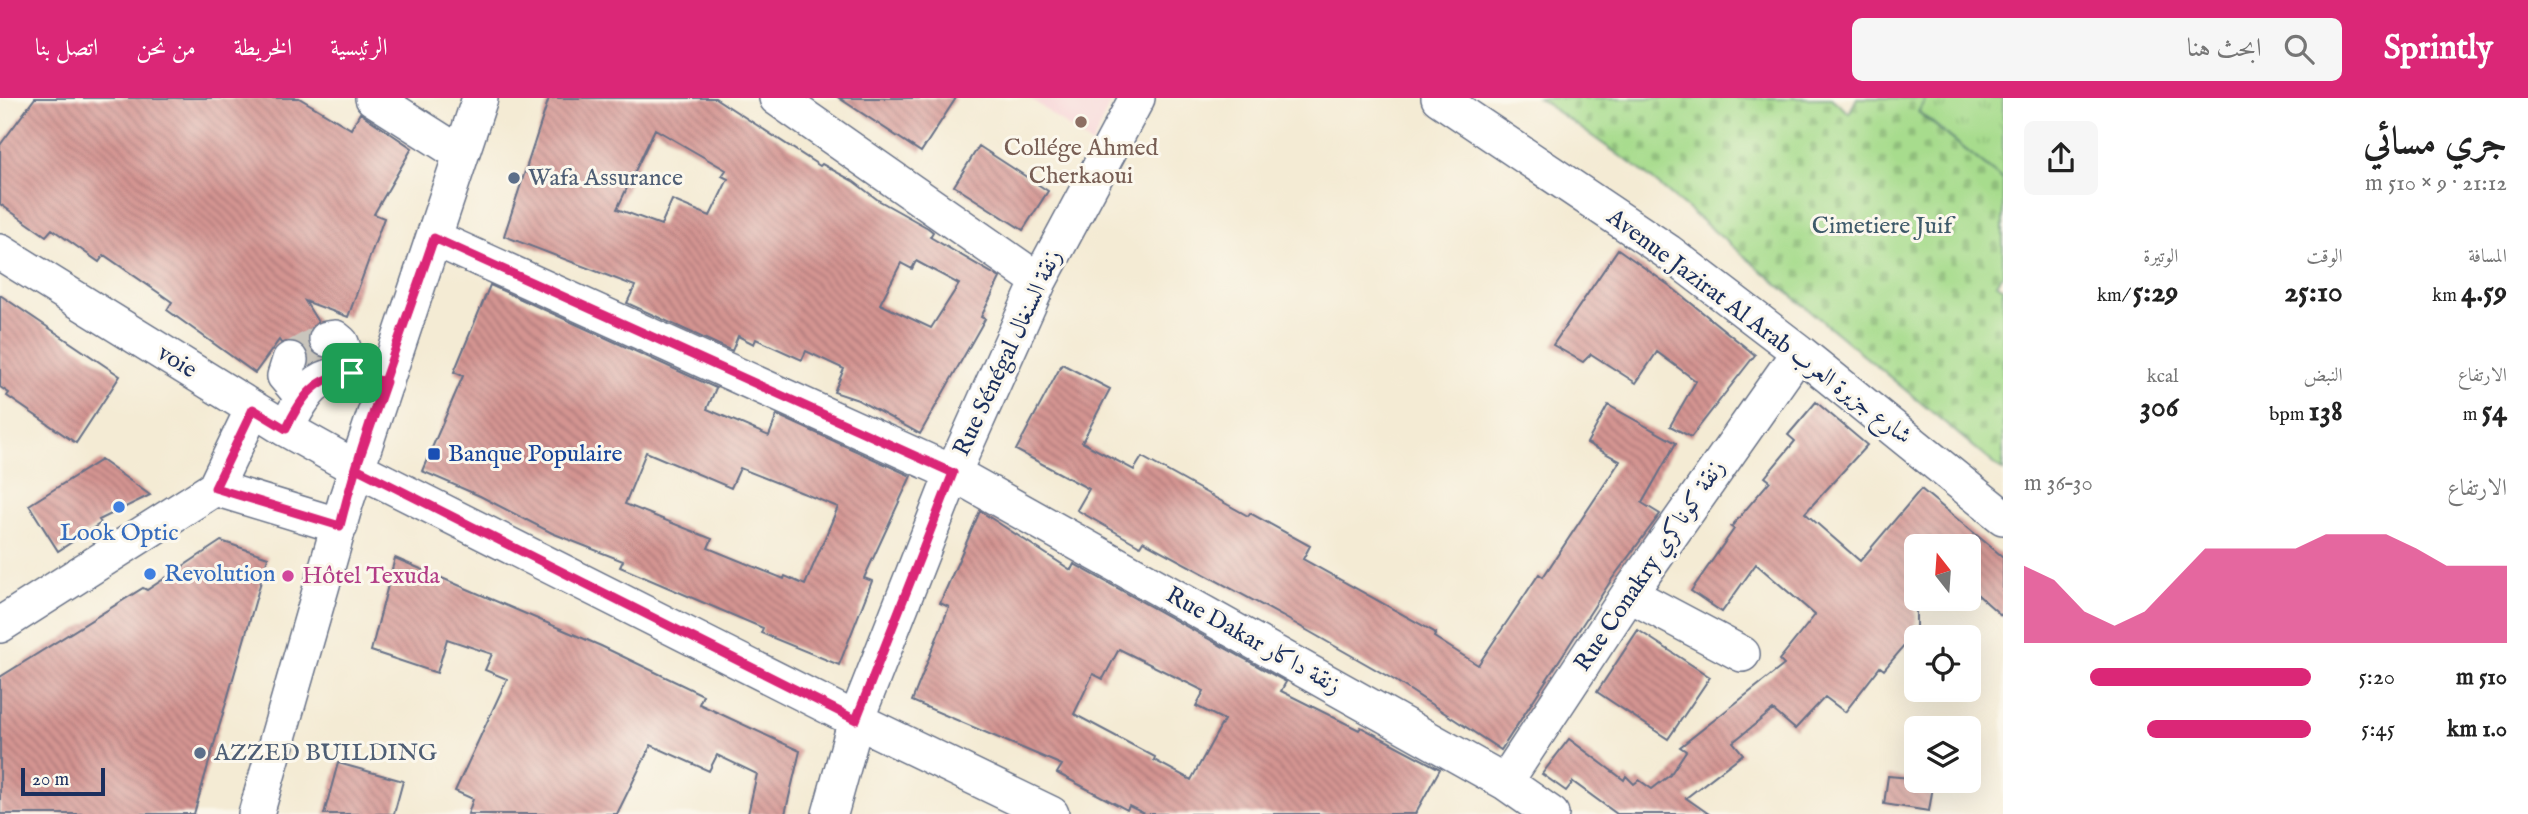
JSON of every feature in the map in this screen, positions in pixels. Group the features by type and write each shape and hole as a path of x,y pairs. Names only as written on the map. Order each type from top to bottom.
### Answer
{"street":[{"path":"373,98 461,154"},
{"path":"256,814 356,468 480,98"},
{"path":"777,98 1039,281"},
{"name":"Rue Sénégal زنقة السنغال","path":"830,814 856,720 953,473 1039,281 1137,98"},
{"name":"Avenue Jazirat Al Arab شارع جزيرة العرب","path":"1439,98 1668,252 1799,352 2003,517"},
{"name":"Rue Dakar زنقة داكار","path":"434,238 953,473 1505,782 1551,814"},
{"name":"voie","path":"0,252 253,409 356,468 856,720 1051,814"},
{"path":"327,339 339,340 352,373"},
{"name":"Rue Conakry زنقة كوناكري","path":"1505,782 1629,594 1799,352"},
{"path":"290,360 285,376 302,396"},
{"path":"286,429 302,396 330,377 352,373 386,382"},
{"path":"0,625 215,488 253,409"},
{"path":"215,488 340,526"},
{"path":"1629,594 1742,654"}],"shaded area":[{"name":"Collége Ahmed Cherkaoui","path":"1030,98 1112,98 1092,145"}],"green space":[{"name":"Cimetiere Juif","path":"1538,98 1831,98 1849,113 1857,98 1926,98 1918,112 2003,180 2003,274 1996,283 2003,288 2003,471 1643,172"},
{"path":"1926,98 2003,98 2003,180 1918,111"}],"building":[{"path":"35,98 299,98 351,129 360,113 412,148 374,214 384,218 348,317 305,301 318,322 309,331 307,342 311,352 324,358 309,365 309,355 304,346 295,341 281,343 279,340 255,373 167,310 172,302 104,255 99,262 52,229 46,236 0,204 0,145"},
{"path":"549,98 715,98 820,166 822,164 853,181 878,200 928,228 933,232 930,237 1000,278 981,317 985,319 920,434 858,400 834,392 844,369 806,351 802,360 756,339 754,344 738,336 732,351 627,303 635,286 504,236","holes":["655,129 726,170 722,176 728,179 710,216 672,200 661,225 617,209","916,261 959,284 931,328 880,304 901,263 912,269"]},
{"path":"839,98 956,98 921,152"},
{"path":"979,146 1048,191 1023,230 954,186"},
{"path":"1618,249 1670,286 1755,355 1691,437 1670,426 1696,381 1657,352 1636,383 1591,354 1583,362 1553,345"},
{"path":"490,285 716,388 707,409 769,436 777,415 911,476 864,578 872,581 839,665 761,633 763,628 620,567 623,561 552,533 480,496 422,471 463,376 454,372","holes":["646,452 731,488 740,468 838,507 805,585 708,548 712,539 625,504"]},
{"path":"0,295 120,376 76,443 7,396 9,393 0,387"},
{"path":"1062,364 1110,389 1082,442 1134,470 1142,457 1248,516 1250,513 1310,546 1303,559 1436,633 1434,637 1478,665 1539,574 1543,577 1620,461 1587,443 1608,405 1676,443 1642,503 1660,514 1612,579 1501,750 1396,681 1282,616 1143,541 1140,546 1077,510 1089,489 1016,450"},
{"path":"1816,402 1867,445 1805,513 1860,561 1921,489 1975,534 1904,534 1904,611 1916,611 1916,625 1904,625 1904,646 1884,670 1880,667 1845,712 1825,697 1795,729 1773,710 1733,742 1743,754 1686,798 1709,814 1617,814 1573,782 1566,791 1542,774 1569,739 1624,780 1626,776 1634,784 1639,780 1652,789 1670,775 1686,751 1680,747 1784,665 1779,660 1815,615 1756,564 1722,612 1691,591 1734,529 1731,527 1770,481 1765,477 1795,441 1788,435"},
{"path":"101,460 150,495 99,520 101,523 58,551 29,505"},
{"path":"980,511 1071,570 1074,564 1286,682 1281,691 1359,730 1361,727 1440,769 1415,814 1145,814 1129,806 1127,810 1057,773 1062,765 912,701 949,607 940,603","holes":["1119,649 1204,691 1196,706 1224,720 1191,780 1154,760 1155,757 1074,714 1093,674 1103,679"]},
{"path":"1981,539 2003,557 2003,617 1981,598"},
{"path":"221,541 268,557 194,814 0,814 0,677 143,588 147,590"},
{"path":"395,558 601,646 703,695 699,704 800,751 785,814 748,814 757,774 717,755 709,771 651,745 617,814 468,814 473,799 455,791 507,679 485,670 492,654 447,639 437,673 371,651"},
{"path":"1638,630 1710,677 1668,739 1597,692"},
{"path":"338,763 403,781 394,814 324,814"},
{"path":"1888,776 1904,777 1904,793 1932,793 1929,811 1884,804"}],"tunnel":[{"path":"290,360 327,339"}],"place":[{"name":"Collége Ahmed Cherkaoui","path":"1081,122"},
{"name":"Wafa Assurance","path":"514,178"},
{"name":"Banque Populaire","path":"434,454"},
{"name":"Look Optic","path":"119,507"},
{"name":"Revolution","path":"150,574"},
{"name":"Hôtel Texuda","path":"288,576"},
{"name":"AZZED BUILDING","path":"200,753"}],"route":[{"path":"352,373 330,377 311,388 302,396 286,429 253,409 215,488 340,526 356,468 386,382 434,238 953,473 856,720 356,468 386,382 352,373"}]}
